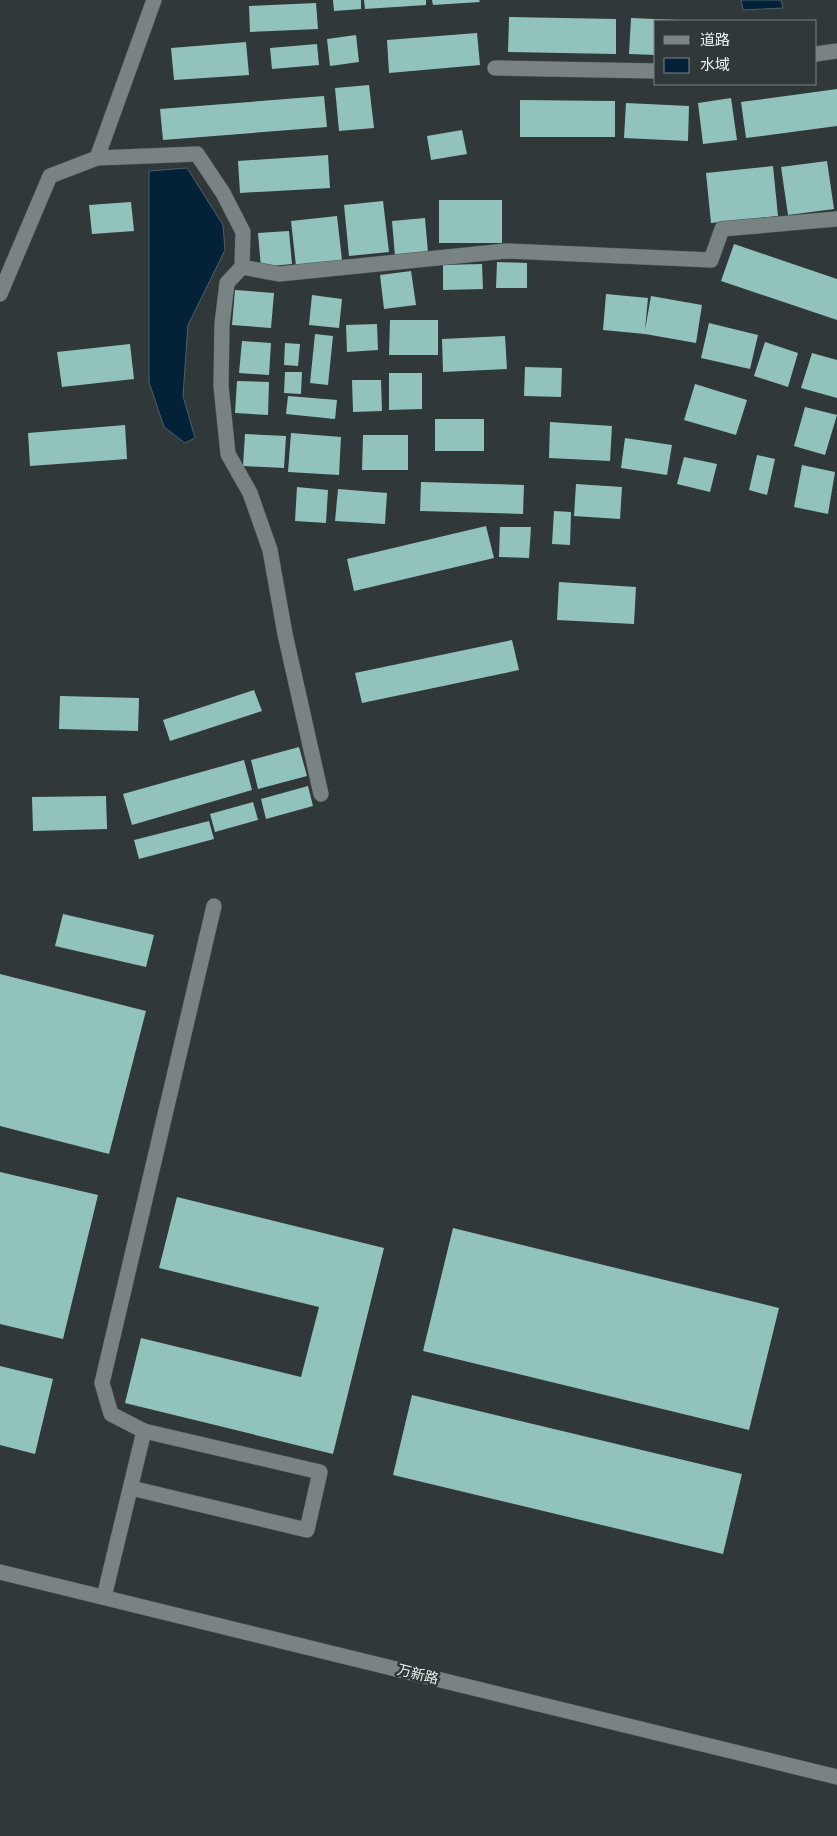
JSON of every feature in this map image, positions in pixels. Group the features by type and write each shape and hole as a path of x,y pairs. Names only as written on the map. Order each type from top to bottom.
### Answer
{"street":[{"path":"97,158 154,0"},
{"path":"817,54 837,51"},
{"path":"495,68 654,71"},
{"path":"0,294 50,176 97,158 197,154 223,193 243,232 242,267 227,283 222,324 221,386 228,454 250,493 270,550 285,634 321,794"},
{"path":"242,267 279,274 506,252 711,260 722,229 837,219"},
{"path":"130,1488 307,1530 320,1472 144,1431 111,1414 102,1383 214,906"},
{"path":"104,1597 144,1431"},
{"name":"万新路","path":"0,1572 837,1776"}],"water":[{"path":"741,0 781,0 783,8 743,10"},
{"path":"187,168 223,225 225,250 188,325 183,396 195,438 185,443 164,427 149,382 149,171"}],"building":[{"path":"333,0 361,0 361,9 334,11"},
{"path":"364,0 426,0 426,5 365,9"},
{"path":"432,0 479,0 480,2 433,5"},
{"path":"316,3 318,29 250,32 249,6"},
{"path":"509,17 616,19 616,54 508,52"},
{"path":"631,18 678,20 654,20 654,55 629,54"},
{"path":"477,33 480,65 389,73 387,40"},
{"path":"356,35 359,62 330,66 327,39"},
{"path":"246,42 249,75 174,80 171,48"},
{"path":"317,44 319,65 272,69 270,48"},
{"path":"369,85 374,128 339,131 335,88"},
{"path":"837,89 837,126 746,138 741,102"},
{"path":"324,96 327,127 163,140 160,109"},
{"path":"731,98 737,140 703,144 698,103"},
{"path":"520,100 615,101 615,137 520,137"},
{"path":"626,103 689,106 688,141 624,138"},
{"path":"462,130 467,154 431,160 427,136"},
{"path":"328,155 330,188 240,193 238,161"},
{"path":"827,161 834,209 788,215 781,167"},
{"path":"773,166 778,216 711,223 706,173"},
{"path":"439,200 502,200 502,243 439,243"},
{"path":"383,201 389,252 349,256 344,205"},
{"path":"131,202 134,231 92,234 89,205"},
{"path":"337,216 342,260 296,266 291,221"},
{"path":"425,218 428,253 395,256 392,221"},
{"path":"289,231 292,264 261,267 258,233"},
{"path":"734,244 837,279 837,320 721,281"},
{"path":"497,262 527,263 527,288 496,288"},
{"path":"482,264 483,289 443,290 443,265"},
{"path":"411,271 416,305 384,309 380,275"},
{"path":"235,290 274,293 271,328 232,325"},
{"path":"606,294 648,298 645,330 651,296 702,305 696,343 645,334 603,330"},
{"path":"312,295 342,299 339,328 309,325"},
{"path":"390,320 438,320 438,355 389,355"},
{"path":"709,323 758,335 750,369 701,358"},
{"path":"377,324 378,350 347,352 346,325"},
{"path":"315,334 333,336 328,385 310,383"},
{"path":"505,336 507,369 443,372 442,339"},
{"path":"242,341 271,343 269,375 239,373"},
{"path":"765,342 798,353 788,387 754,376"},
{"path":"285,343 300,344 298,366 284,365"},
{"path":"130,344 134,379 62,387 57,352"},
{"path":"812,353 837,360 837,398 801,388"},
{"path":"525,367 562,368 561,397 524,396"},
{"path":"285,372 302,372 301,394 284,393"},
{"path":"389,373 422,373 422,409 389,410"},
{"path":"352,380 381,380 382,411 353,412"},
{"path":"237,381 269,382 268,415 235,413"},
{"path":"695,384 747,400 736,435 684,420"},
{"path":"288,396 337,400 335,419 286,414"},
{"path":"805,407 837,415 825,455 794,446"},
{"path":"435,419 484,419 484,451 435,451"},
{"path":"550,422 612,426 610,461 549,458"},
{"path":"125,425 127,459 30,466 28,433"},
{"path":"291,433 341,437 339,475 288,472"},
{"path":"245,434 286,436 284,468 243,466"},
{"path":"363,435 408,435 408,470 362,470"},
{"path":"625,438 672,445 667,475 621,468"},
{"path":"757,455 775,459 767,495 749,490"},
{"path":"684,457 717,464 710,492 677,484"},
{"path":"802,465 835,472 828,514 794,507"},
{"path":"421,482 524,485 523,514 420,511"},
{"path":"576,484 622,487 620,519 574,516"},
{"path":"297,487 328,490 326,523 295,521"},
{"path":"338,489 387,493 385,524 335,521"},
{"path":"554,511 571,512 570,545 552,544"},
{"path":"486,526 494,558 354,591 347,559"},
{"path":"500,527 531,527 529,558 499,557"},
{"path":"559,582 636,587 634,624 557,620"},
{"path":"512,640 519,670 362,703 355,673"},
{"path":"254,690 262,711 170,741 163,720"},
{"path":"60,696 139,698 138,731 59,729"},
{"path":"299,747 307,776 258,789 251,760"},
{"path":"244,760 252,790 132,825 123,794"},
{"path":"308,786 313,806 266,819 261,799"},
{"path":"106,796 107,829 33,831 32,797"},
{"path":"253,802 258,820 215,832 210,814"},
{"path":"209,821 214,839 139,859 134,840"},
{"path":"63,914 154,935 146,967 55,946"},
{"path":"0,974 146,1011 109,1154 0,1126"},
{"path":"0,1172 98,1195 63,1339 0,1324"},
{"path":"177,1197 384,1248 333,1454 125,1403 141,1338 301,1377 319,1307 159,1268"},
{"path":"453,1228 779,1308 749,1430 423,1351"},
{"path":"0,1366 53,1379 35,1454 0,1445"},
{"path":"412,1395 742,1474 723,1554 393,1475"}]}
